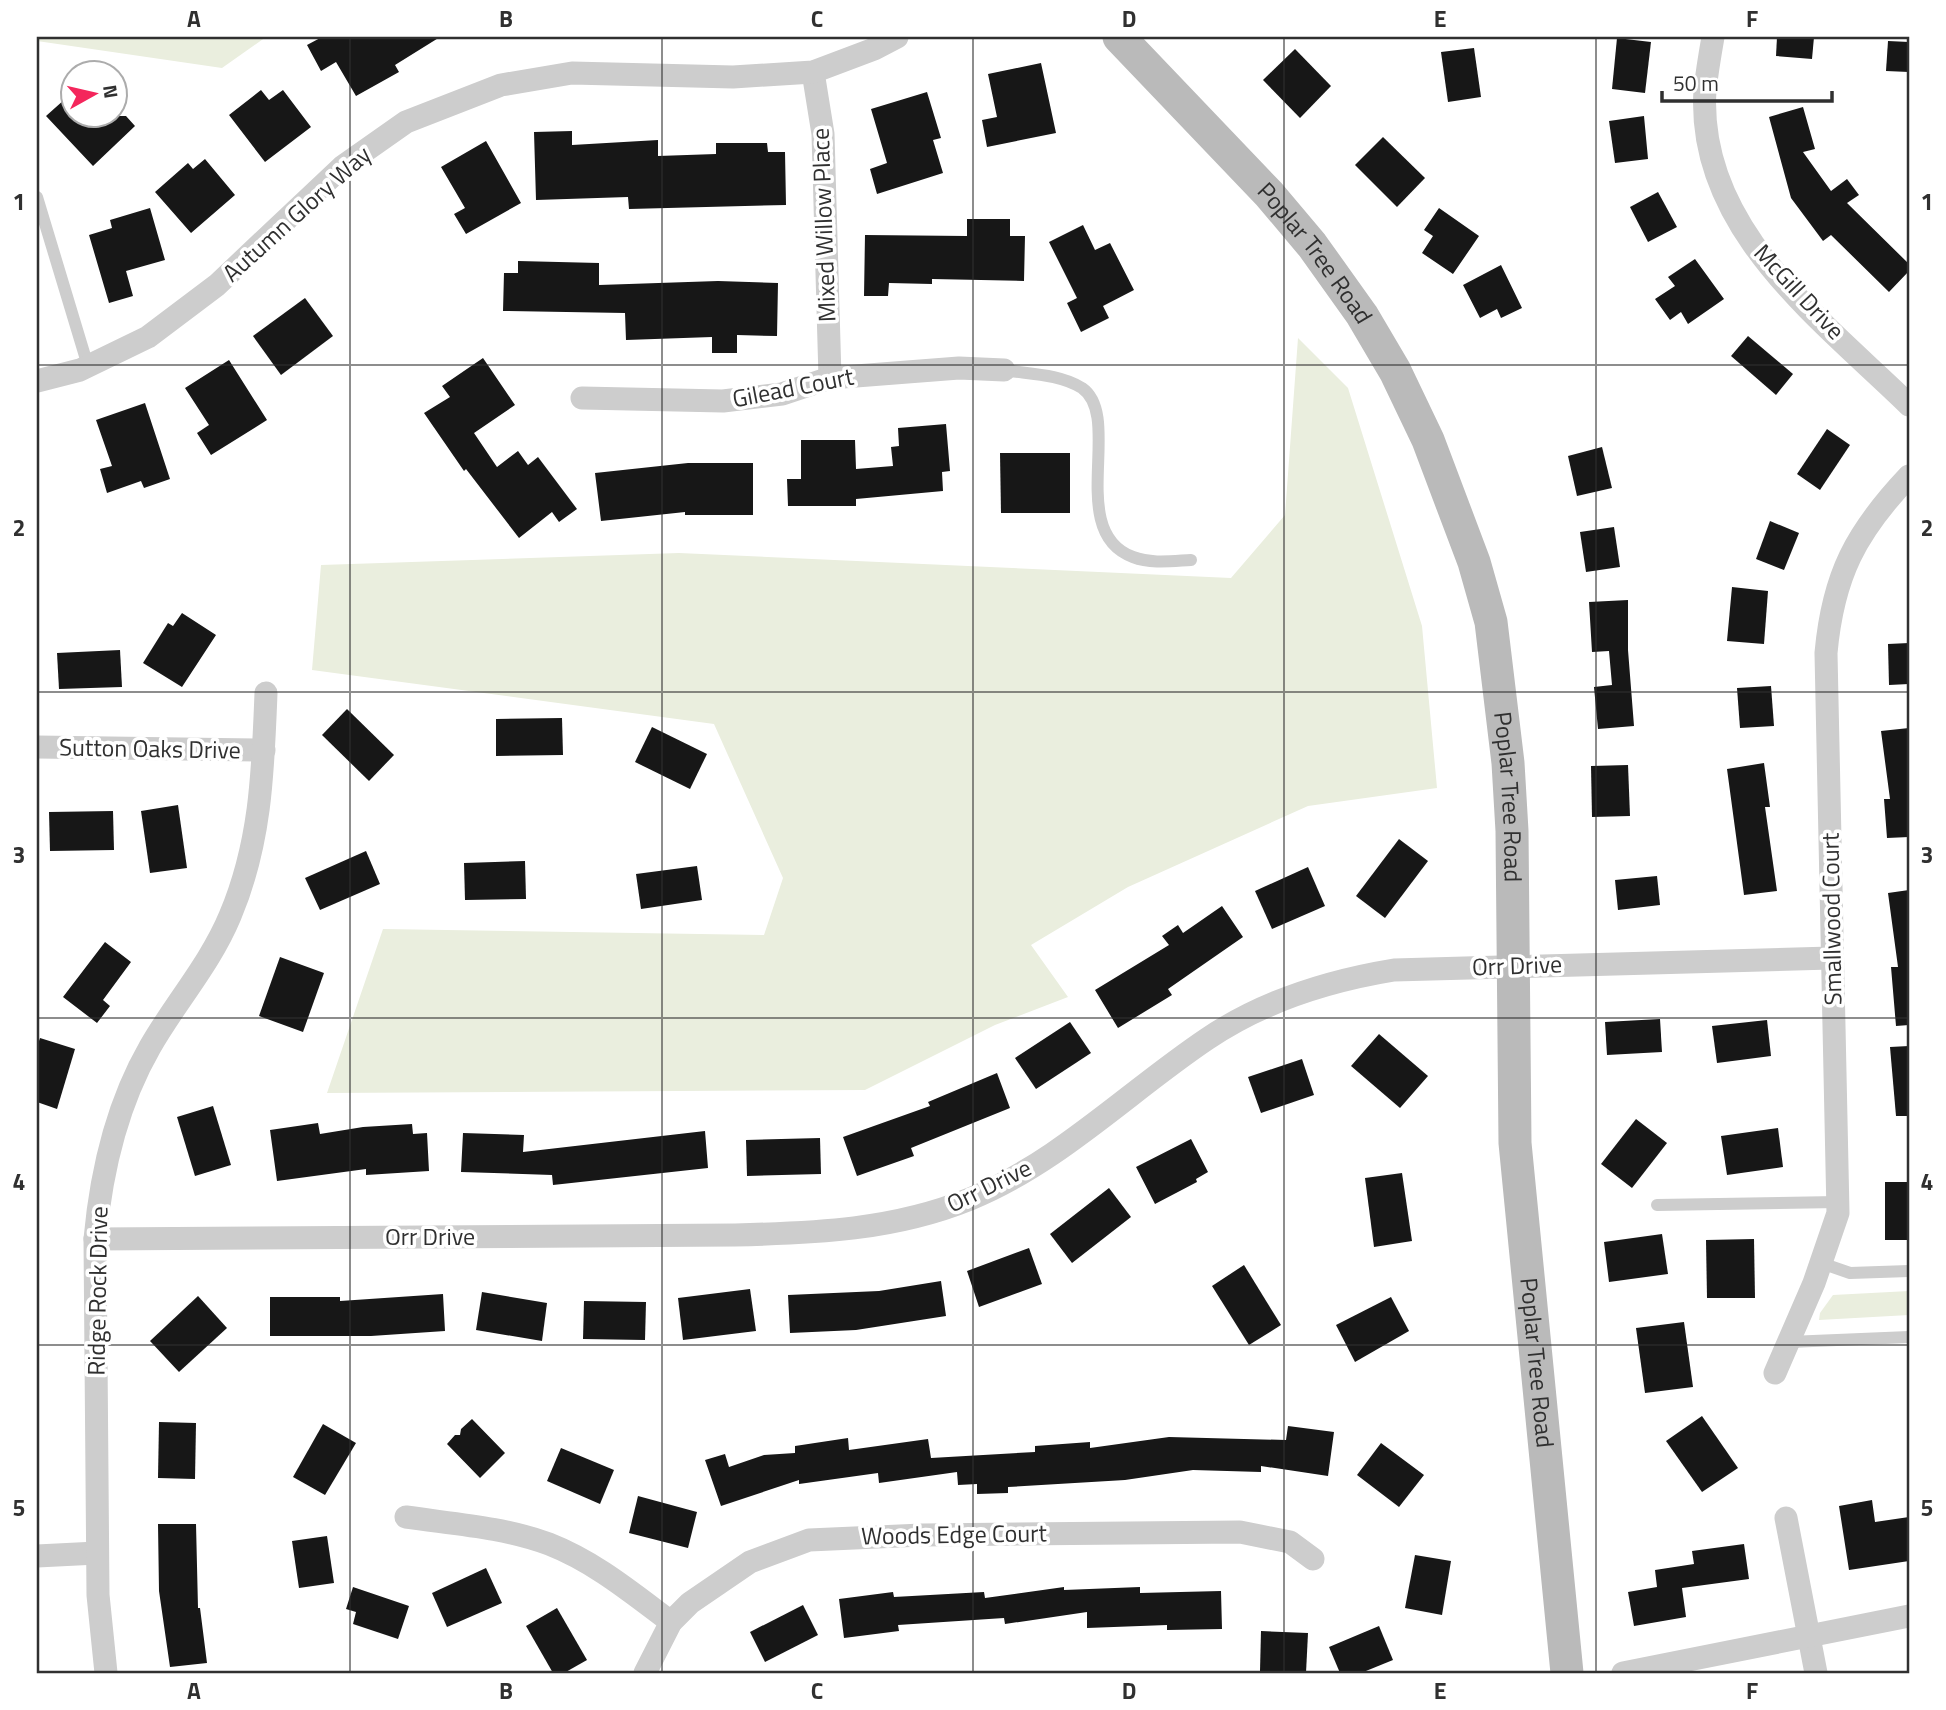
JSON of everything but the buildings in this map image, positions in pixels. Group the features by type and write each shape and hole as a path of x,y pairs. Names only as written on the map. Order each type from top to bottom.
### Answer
{"main road":[{"name":"Poplar Tree Road","path":"1119,37 1269,194 1312,245 1362,315 1395,371 1428,440 1474,562 1491,622 1508,763 1516,966 1515,1143 1567,1673"}],"street":[{"name":"Autumn Glory Way","path":"37,381 88,366 148,337 217,285 342,167 406,122 501,85 572,73 733,77 813,72 874,50 897,37"},
{"name":"McGill Drive","path":"1713,37 1705,91 1711,149 1721,184 1736,218 1778,277 1909,405"},
{"name":"Mixed Willow Place","path":"813,72 823,134 830,378"},
{"name":"Gilead Court","path":"582,398 723,401 782,394 830,378 959,368 1004,370"},
{"name":"Smallwood Court","path":"1775,1373 1821,1262 1838,1213 1831,958 1826,653 1828,626 1839,580 1854,545 1876,510 1909,476"},
{"name":"Ridge Rock Drive","path":"106,1673 97,1553 95,1239 99,1197 110,1146 134,1078 167,1018 202,969 229,919 242,885 260,812 266,693"},
{"name":"Sutton Oaks Drive","path":"37,747 264,750"},
{"name":"Orr Drive","path":"95,1239 736,1235 827,1233 870,1228 937,1211 1004,1182 1046,1157 1208,1038 1287,997 1329,983 1394,970 1831,958"},
{"path":"406,1517 500,1530 549,1545 605,1573 671,1622"},
{"path":"1786,1518 1816,1673"},
{"name":"Woods Edge Court","path":"645,1673 671,1622 717,1582 750,1562 790,1545 832,1537 1240,1532 1290,1542 1313,1559"},
{"path":"37,1556 97,1553"},
{"path":"1623,1673 1909,1616"}],"lane":[{"path":"37,197 88,366"},
{"path":"1004,370 1058,378 1083,389 1094,404 1097,420 1098,508 1106,534 1120,551 1154,561 1191,560"},
{"path":"1657,1205 1838,1202"},
{"path":"1821,1262 1850,1273 1909,1271"},
{"path":"1788,1342 1909,1337"}],"green space":[{"path":"37,37 266,37 222,68 37,41"},
{"path":"1298,338 1348,388 1422,626 1437,788 1308,806 1128,887 1031,945 1068,997 995,1025 865,1090 327,1093 383,929 764,935 783,878 714,724 312,670 321,565 679,553 1231,578 1285,515"},
{"path":"1909,1291 1909,1315 1819,1320 1820,1313 1833,1295"}]}
